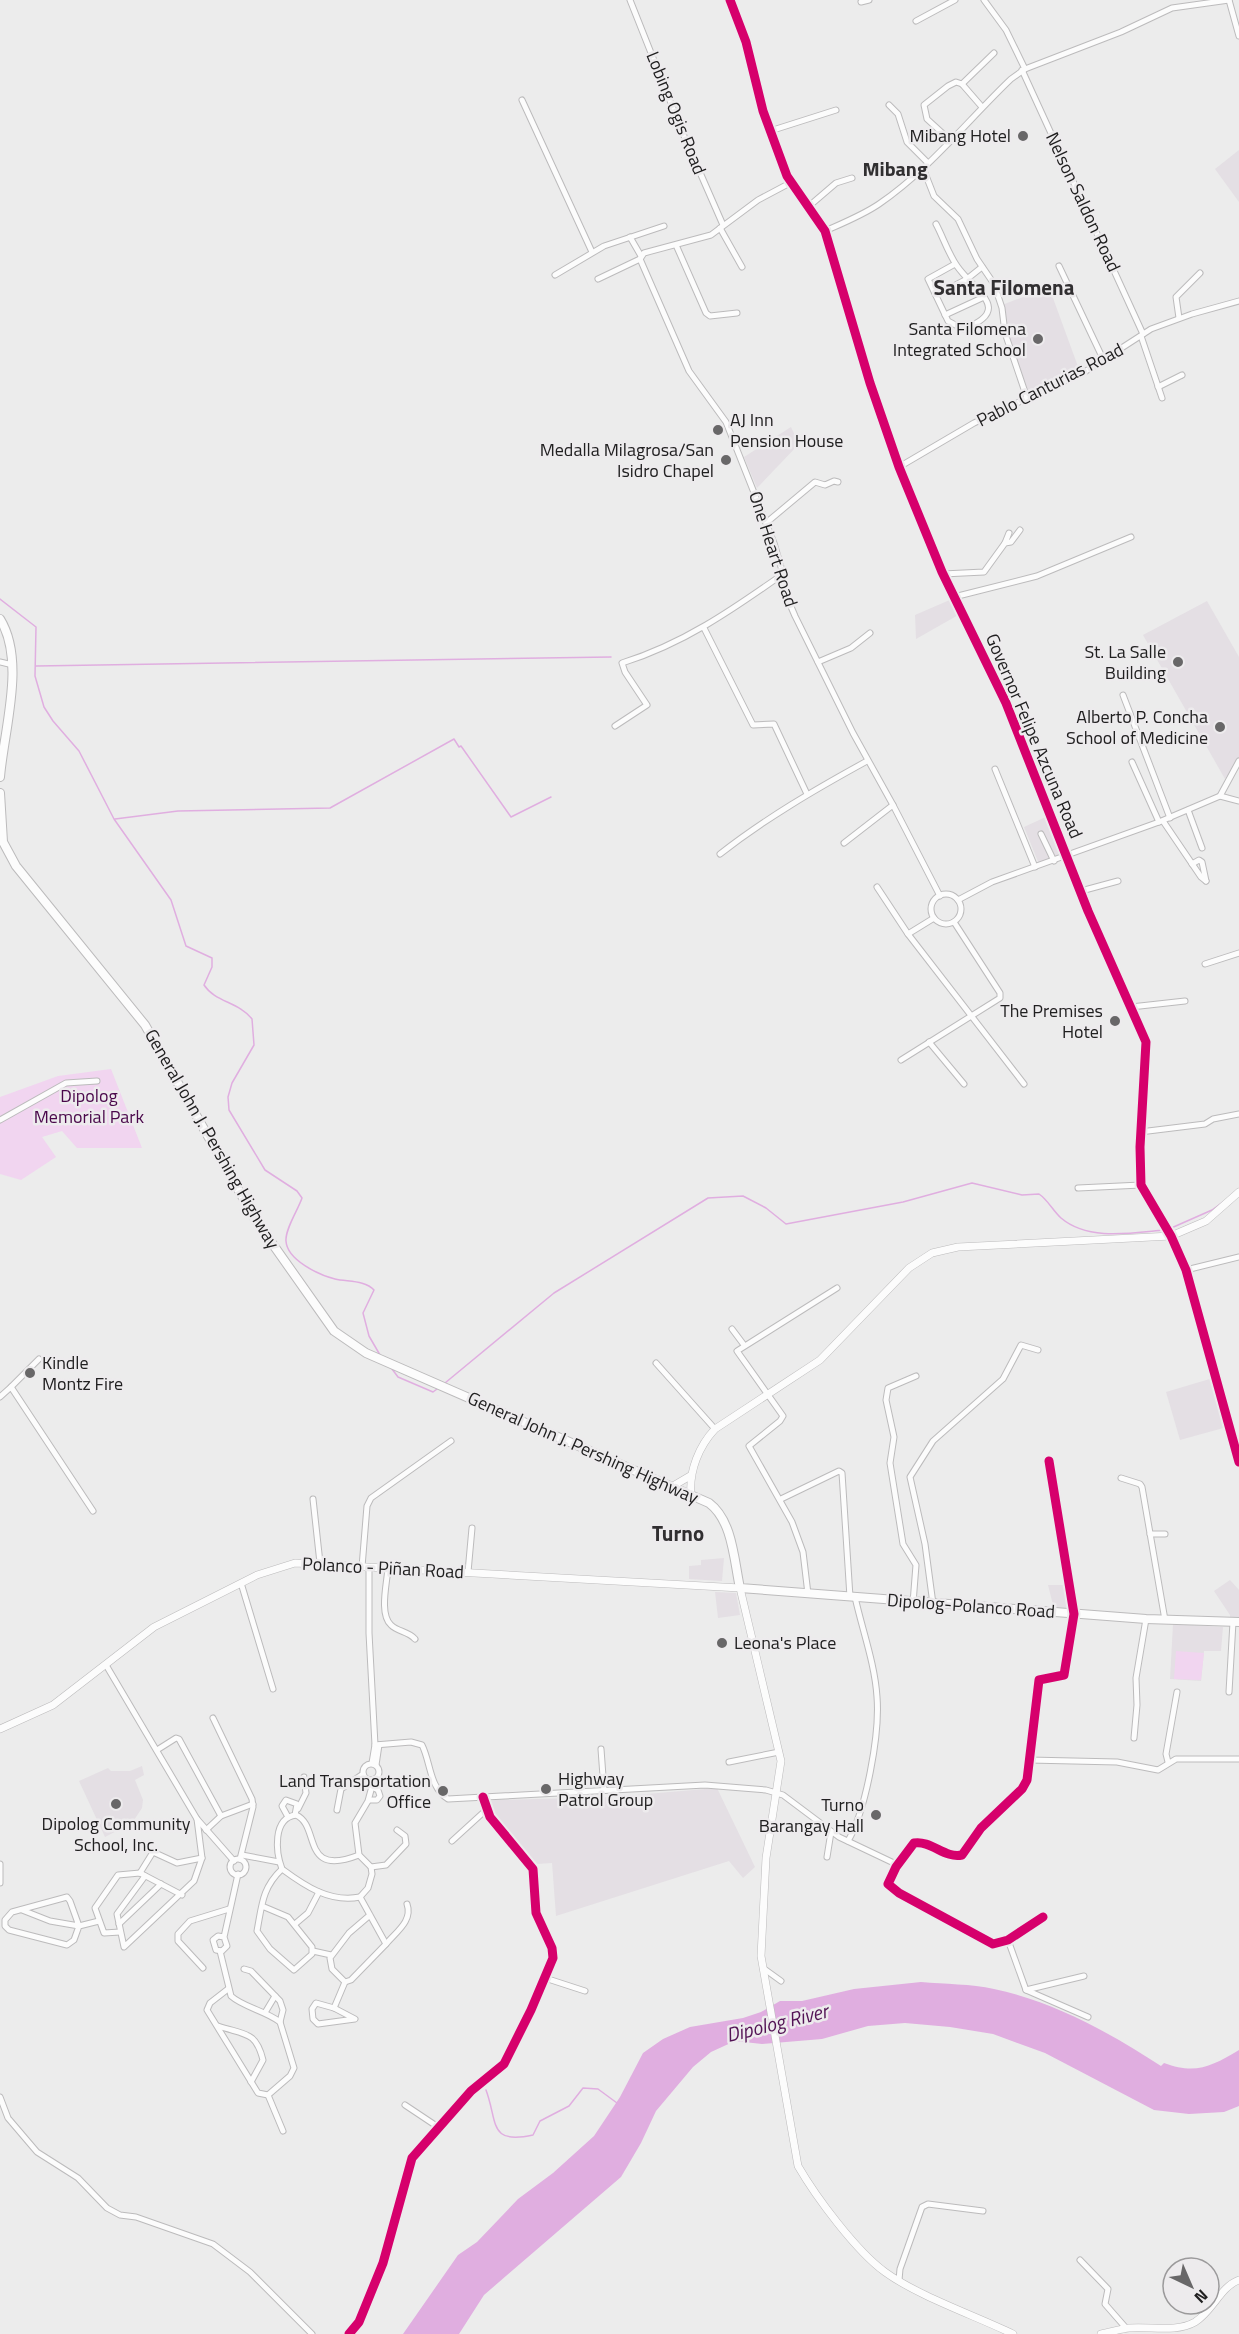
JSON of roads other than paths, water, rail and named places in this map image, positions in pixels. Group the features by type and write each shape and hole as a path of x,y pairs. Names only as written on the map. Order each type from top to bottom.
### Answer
{"highway":[{"path":"0,619 8,633 13,664 0,777"},
{"name":"General John J. Pershing Highway","path":"0,793 2,836 11,859 145,1025 255,1220 334,1331 366,1353 709,1503 722,1516 740,1588"},
{"name":"Dipolog-Polanco Road","path":"740,1588 1146,1619 1236,1622"}],"main road":[{"path":"691,1494 690,1476 706,1442 715,1429 820,1360 909,1268 932,1253 985,1245 1167,1231 1206,1221 1239,1192"},
{"path":"673,1486 690,1476"},
{"name":"Polanco - Piñan Road","path":"0,1729 53,1705 144,1633 241,1583 283,1565 305,1562 740,1588"},
{"name":"General John J. Pershing Highway","path":"740,1588 779,1752 781,1771 765,1858 762,1968 798,2166 808,2184 867,2255 899,2280 1004,2332 1013,2334"},
{"path":"1101,2334 1126,2328 1176,2328 1192,2324 1205,2315 1228,2286 1239,2280"}],"street":[{"name":"Lobing Ogis Road","path":"630,0 684,136 742,267"},
{"name":"Governor Felipe Azcuna Road","path":"730,0 746,42 770,131 790,183 825,231 870,383 899,467 943,574 1006,704 1080,891 1146,1042 1140,1132 1141,1185 1186,1270 1239,1462"},
{"path":"861,2 869,0"},
{"path":"916,21 956,0"},
{"name":"Nelson Saldon Road","path":"984,0 1006,30 1024,69 1142,335 1162,398"},
{"path":"825,231 877,206 925,165 982,107 1024,69 1121,32 1172,8 1229,0 1239,36"},
{"path":"962,84 994,53"},
{"path":"950,140 927,119 924,109 948,86 956,82 962,84 982,107"},
{"path":"522,100 592,252"},
{"path":"888,105 898,114 907,142 925,165 934,196 958,219 998,294 1005,333 1027,398"},
{"path":"770,131 836,110"},
{"path":"808,207 836,183 852,178"},
{"path":"598,279 640,257 711,236 767,194 790,183"},
{"path":"936,224 955,264 984,297 987,316 982,322 963,329 948,321 928,279 955,264"},
{"path":"555,274 592,252 664,226"},
{"name":"One Heart Road","path":"630,237 689,371 726,422 766,523 783,574 786,595 867,760 893,805 939,896"},
{"path":"676,245 706,313 710,316 737,313"},
{"path":"1059,266 1104,360"},
{"path":"936,295 968,279 982,267"},
{"path":"1179,318 1176,297 1200,273"},
{"path":"945,315 984,297"},
{"name":"Pablo Canturias Road","path":"899,467 945,439 1104,360 1142,335 1179,318 1239,301"},
{"path":"1158,387 1182,375"},
{"path":"766,523 815,482 825,485 836,480 838,482"},
{"path":"1005,543 1011,542 1020,530"},
{"path":"943,574 984,572 1005,543 1008,533"},
{"path":"954,597 1037,576 1131,537"},
{"path":"615,726 647,705 625,672 622,663 657,652 704,628 783,574"},
{"path":"704,628 753,725 774,724 807,794"},
{"path":"818,662 851,648 870,633"},
{"path":"0,662 13,664"},
{"path":"1123,695 1170,818"},
{"path":"720,854 760,822 771,820 807,794 867,760"},
{"path":"958,900 992,882 1161,822 1220,796 1239,761"},
{"path":"1132,762 1161,822 1192,864"},
{"path":"995,769 1035,867"},
{"path":"1220,796 1239,801"},
{"path":"844,843 893,805"},
{"path":"1188,810 1202,848"},
{"path":"1041,834 1054,861"},
{"path":"1080,891 1118,881"},
{"path":"877,887 908,934 973,1015 1024,1084"},
{"path":"951,895 958,900 961,912 954,922 941,924 934,918 932,906 939,896 951,895"},
{"path":"908,934 934,918"},
{"path":"901,1060 998,1000 1000,993 954,922"},
{"path":"1205,964 1239,953"},
{"path":"1131,1006 1185,1001"},
{"path":"929,1042 964,1084"},
{"path":"0,1120 66,1083 98,1081"},
{"path":"1140,1132 1205,1124 1213,1119 1239,1114"},
{"path":"1078,1188 1141,1185"},
{"path":"1186,1270 1239,1257"},
{"path":"808,1594 803,1552 781,1499 749,1446 782,1420 783,1416 737,1353 744,1345 837,1288"},
{"path":"732,1329 744,1345"},
{"path":"933,1604 925,1544 910,1477 933,1441 1003,1379 1021,1345 1038,1350"},
{"path":"0,1397 39,1359"},
{"path":"656,1363 715,1429"},
{"path":"913,1603 916,1565 914,1558 903,1544 890,1463 894,1437 886,1395 888,1388 916,1376"},
{"path":"11,1386 93,1511"},
{"path":"304,1777 306,1793 298,1809 282,1824 277,1840 282,1869 319,1892 339,1899 360,1897 372,1880 371,1866 359,1855 355,1823 369,1800 374,1779 379,1773 374,1764 377,1745 366,1567 367,1506 371,1498 451,1441"},
{"path":"1043,1917 1008,1940 993,1944 892,1889 888,1881 911,1846 917,1842 956,1856 962,1855 981,1828 1025,1785 1039,1680 1065,1675 1074,1614 1049,1461"},
{"path":"781,1499 839,1471 842,1473 852,1597 875,1683 877,1704 862,1809 848,1841"},
{"path":"1121,1478 1140,1484 1165,1620"},
{"path":"313,1499 320,1563"},
{"path":"468,1572 472,1528"},
{"path":"1150,1534 1165,1534"},
{"path":"388,1568 386,1617 391,1625 407,1631 415,1639"},
{"path":"241,1583 273,1689"},
{"path":"1134,1738 1137,1705 1136,1678 1146,1619"},
{"path":"1229,1692 1236,1622"},
{"path":"106,1665 197,1819 246,1867 238,1874 224,1937 228,1944 220,1951"},
{"path":"1168,1762 1166,1754 1177,1692"},
{"path":"213,1718 253,1804 238,1858 231,1868 238,1874"},
{"path":"157,1750 179,1739 222,1816"},
{"path":"377,1745 416,1742 424,1749 431,1776 443,1796 456,1800 712,1785 778,1792 831,1832 898,1865"},
{"path":"601,1749 604,1790"},
{"path":"729,1762 779,1752"},
{"path":"1029,1760 1118,1761 1155,1770 1168,1762 1183,1758 1239,1759"},
{"path":"374,1764 364,1767 363,1774 367,1779 374,1779"},
{"path":"337,1810 341,1789 363,1774"},
{"path":"369,1800 377,1800 380,1796 378,1790 372,1787"},
{"path":"349,2334 360,2322 383,2263 412,2158 471,2091 504,2064 545,1978 553,1954 536,1913 533,1869 486,1810 483,1797"},
{"path":"298,1809 292,1800 286,1800 282,1806 292,1816 303,1820 312,1845 327,1859 337,1862 359,1855"},
{"path":"206,1830 222,1816 253,1804"},
{"path":"452,1841 486,1810"},
{"path":"197,1819 202,1858 194,1881 182,1895 124,1947 117,1914 142,1875 154,1851 177,1863 202,1858"},
{"path":"371,1866 386,1865 406,1844 405,1836 397,1830"},
{"path":"827,1857 831,1832"},
{"path":"238,1858 279,1862"},
{"path":"0,1864 0,1883"},
{"path":"282,1869 269,1882 262,1906 258,1935 289,1969 299,1968 314,1951"},
{"path":"120,1932 106,1934 95,1906 117,1876 142,1875 182,1895"},
{"path":"119,1924 161,1884"},
{"path":"295,1924 308,1913 319,1892"},
{"path":"67,1897 79,1926 74,1941 67,1945 6,1929 5,1924 8,1914 67,1897"},
{"path":"360,1897 386,1944"},
{"path":"333,2008 345,1982 351,1980 407,1920 409,1914 407,1904"},
{"path":"262,1906 282,1913 295,1924 314,1951 331,1955"},
{"path":"203,1968 178,1941 178,1934 192,1920 229,1909"},
{"path":"22,1910 50,1921 79,1926 99,1921"},
{"path":"345,1982 329,1964 331,1955 349,1933 370,1915"},
{"path":"220,1951 214,1948 212,1942 218,1936 224,1937"},
{"path":"1008,1940 1026,1990 1088,2017"},
{"path":"220,1951 228,1989 236,2001 266,2012 280,2022"},
{"path":"762,1968 781,1981"},
{"path":"228,1989 207,2008 260,2095 268,2095 290,2076 294,2068 280,2022 282,2006 251,1971 244,1969"},
{"path":"1026,1990 1083,1976"},
{"path":"545,1978 585,1991"},
{"path":"266,2012 275,1996"},
{"path":"316,2003 333,2008 353,2018 355,2019 318,2024 313,2019 312,2009 316,2003"},
{"path":"218,2026 253,2037 259,2043 263,2060 251,2082"},
{"path":"268,2095 283,2131"},
{"path":"0,2097 8,2118 37,2152 78,2178 107,2208 120,2215 136,2217 213,2244 250,2272 312,2334"},
{"path":"405,2105 438,2127"},
{"path":"899,2280 900,2269 922,2207 934,2205 983,2211"},
{"path":"1080,2260 1105,2285 1109,2293 1105,2304 1126,2328"}],"water":[{"name":"Dipolog River","path":"921,1982 985,1987 1039,2002 1102,2031 1161,2066 1164,2063 1175,2067 1203,2067 1239,2050 1239,2106 1224,2112 1189,2114 1154,2110 1045,2053 993,2034 950,2027 905,2023 868,2026 822,2039 762,2044 735,2041 711,2052 693,2067 656,2111 621,2177 484,2295 459,2334 403,2334 458,2255 477,2242 518,2199 553,2173 594,2136 620,2097 643,2053 663,2039 690,2027 743,2018 761,2012 780,2001 802,2001 854,1989"}],"waterway":[{"path":"0,599 36,627 35,676 44,707 79,751 114,819 171,900 186,946 212,958 212,967 204,985 214,995 241,1009 252,1019 254,1045 232,1083 228,1097 229,1110 265,1170 297,1191 302,1198 286,1236 288,1248 292,1254 305,1266 321,1274 335,1279 361,1283 374,1290 363,1313 369,1336 380,1355"},
{"path":"36,666 611,657"},
{"path":"115,819 178,811 330,808 454,739 511,817 551,797"},
{"path":"445,1383 554,1293 708,1198 743,1196 766,1208 786,1224 903,1202 972,1183 1022,1195 1039,1194 1061,1218 1084,1230 1110,1234 1164,1230"},
{"path":"1169,1229 1212,1210 1223,1202"},
{"path":"392,1369 398,1377 433,1392 437,1389"},
{"path":"486,2090 497,2128 508,2137 533,2135 540,2121 569,2106 583,2088 598,2089 617,2103"}],"place":[{"name":"Mibang Hotel","path":"1023,136"},
{"name":"Santa Filomena Integrated School","path":"1038,339"},
{"name":"AJ Inn Pension House","path":"718,430"},
{"name":"Medalla Milagrosa/San Isidro Chapel","path":"726,460"},
{"name":"St. La Salle Building","path":"1178,662"},
{"name":"Alberto P. Concha School of Medicine","path":"1220,727"},
{"name":"The Premises Hotel","path":"1115,1021"},
{"name":"Kindle Montz Fire","path":"30,1373"},
{"name":"Leona's Place","path":"722,1643"},
{"name":"Highway Patrol Group","path":"546,1789"},
{"name":"Land Transportation Office","path":"443,1791"},
{"name":"Dipolog Community School, Inc.","path":"116,1804"},
{"name":"Turno Barangay Hall","path":"876,1815"}],"district":[{"name":"Mibang","path":"895,169"},
{"name":"Santa Filomena","path":"1004,288"},
{"name":"Turno","path":"678,1534"}],"park label":[{"name":"Dipolog Memorial Park","path":"89,1106"}]}
